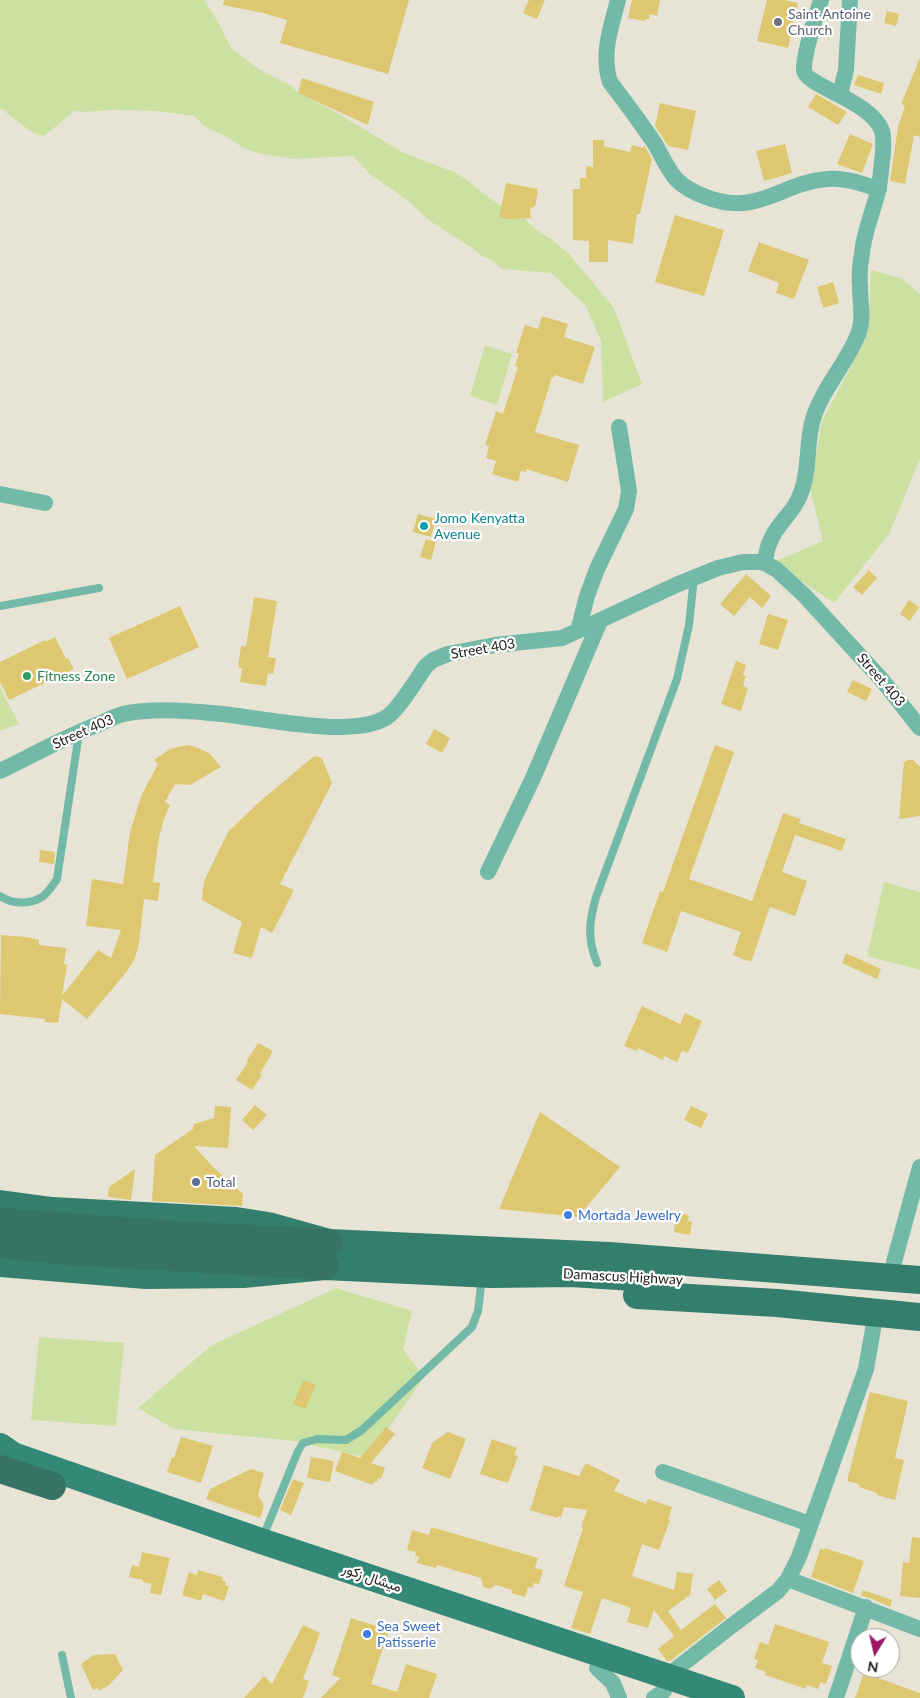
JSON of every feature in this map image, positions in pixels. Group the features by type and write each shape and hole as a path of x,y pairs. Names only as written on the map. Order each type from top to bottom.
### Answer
{"highway":[{"path":"0,1204 52,1211 236,1221 268,1226 327,1254"},
{"path":"0,1222 175,1236 327,1254"},
{"path":"469,1250 506,1242 547,1240 920,1264"},
{"path":"0,1244 69,1251 327,1254"},
{"name":"Damascus Highway","path":"327,1254 469,1250 606,1265 920,1311"},
{"path":"0,1263 146,1275 243,1274 327,1254"},
{"name":"Damascus Highway","path":"327,1254 487,1274 571,1273 606,1265 920,1280"},
{"path":"487,1274 529,1285 595,1292 777,1303 876,1312 920,1311"},
{"path":"3,1455 52,1486"}],"main road":[{"name":"ميشال زكور","path":"3,1455 261,1541 666,1691"},
{"path":"0,1481 28,1487 52,1486"},
{"name":"ميشال زكور","path":"52,1486 666,1691 732,1698"}],"street":[{"path":"618,0 608,40 606,59 610,82 655,145 669,170 684,186 713,200 736,204 756,201 812,181 829,178 864,184 879,189"},
{"path":"765,562 771,537 802,493 809,436 815,413 860,331 862,312 860,278 863,243 879,189 882,130 866,111 840,94 817,84 808,78 804,72 805,61 821,0"},
{"path":"840,94 846,70 850,0"},
{"path":"578,631 587,596 597,569 626,509 629,491 619,428"},
{"path":"0,494 45,503"},
{"name":"Street 403","path":"0,771 79,732 126,713 164,710 223,714 327,726 357,726 373,723 386,717 393,711 426,666 433,660 448,654 495,645 562,638 694,577 733,563 751,561 765,562 786,578 838,630 892,691 920,728"},
{"path":"488,872 533,778 600,621"},
{"path":"894,1262 920,1167"},
{"path":"666,1691 730,1627 778,1592 788,1579 799,1557 866,1369 876,1312"},
{"path":"663,1472 810,1524"},
{"path":"788,1579 920,1629"},
{"path":"836,1698 866,1608"},
{"path":"597,1668 613,1683 619,1698"}],"lane":[{"path":"597,963 590,940 592,913 596,897 677,679 686,639 694,577"},
{"path":"0,606 98,588"},
{"path":"0,896 8,901 27,903 42,897 57,879 79,732"},
{"path":"261,1541 303,1443 317,1439 346,1440 362,1430 472,1327 487,1274"},
{"path":"62,1655 71,1698"}],"green space":[{"path":"0,0 204,0 232,49 262,71 290,85 299,93 339,114 404,153 457,173 497,203 525,219 569,254 614,308 642,384 603,402 601,341 586,306 551,273 502,269 493,261 482,256 430,221 407,200 370,174 353,156 293,159 257,153 243,148 229,138 204,126 194,116 157,111 74,111 44,136 33,133 0,108"},
{"path":"871,270 901,278 920,294 920,459 889,534 834,603 773,562 823,541 810,489 822,421 865,340 869,324"},
{"path":"485,345 512,354 497,405 470,396"},
{"path":"0,688 19,724 0,731"},
{"path":"884,882 920,892 920,970 867,956"},
{"path":"336,1288 412,1311 403,1349 424,1377 368,1458 293,1441 174,1429 138,1408 212,1345"},
{"path":"39,1337 124,1343 116,1426 31,1420"}],"building":[{"path":"224,0 409,0 388,74 280,43 287,20 223,5"},
{"path":"529,0 545,0 537,19 523,13"},
{"path":"632,0 660,0 657,16 650,14 649,19 645,21 628,18"},
{"name":"Saint Antoine Church","path":"767,0 784,0 798,3 788,48 757,41"},
{"path":"887,11 899,14 896,26 884,23"},
{"path":"920,58 920,137 914,135 905,184 890,181 898,127 905,106 901,104"},
{"path":"858,75 884,83 881,94 854,85"},
{"path":"302,78 374,102 368,125 298,93"},
{"path":"816,94 847,112 838,125 808,107"},
{"path":"660,103 696,111 688,150 668,146 655,126"},
{"path":"850,134 873,144 862,173 837,164"},
{"path":"593,140 604,140 604,146 630,152 632,145 643,148 644,145 652,159 640,214 637,214 633,244 608,240 608,262 589,262 589,241 573,240 573,189 580,189 580,178 586,178 586,166 593,167"},
{"path":"785,144 792,173 764,181 756,151"},
{"path":"506,183 538,189 535,207 530,208 531,218 504,219 499,216"},
{"path":"675,215 724,230 704,296 655,282"},
{"path":"759,242 809,260 794,299 776,293 779,283 748,271"},
{"path":"833,282 839,303 823,308 817,287"},
{"path":"542,316 568,324 564,337 595,347 583,384 555,375 554,378 552,377 535,432 579,445 568,482 526,469 526,472 521,471 518,482 492,474 496,461 486,458 489,446 485,445 496,411 503,414 518,367 515,366 519,353 516,353 525,325 538,329"},
{"name":"Jomo Kenyatta Avenue","path":"418,514 436,519 431,537 413,532"},
{"path":"426,539 436,542 431,560 420,557"},
{"path":"869,570 877,578 862,595 853,587"},
{"path":"746,574 771,596 762,608 750,597 734,616 720,604"},
{"path":"254,597 277,601 268,657 276,658 273,674 268,673 266,686 240,682 242,668 238,667 241,646 246,646"},
{"path":"909,600 919,607 910,621 900,614"},
{"path":"180,606 199,647 127,679 109,638"},
{"path":"768,614 788,620 778,650 759,644"},
{"path":"55,637 66,659 68,658 74,669 9,700 0,682 0,662"},
{"path":"736,661 746,665 743,675 746,676 743,686 748,688 741,711 721,704"},
{"path":"853,680 872,689 866,701 847,692"},
{"path":"434,729 450,738 442,753 426,744"},
{"path":"187,745 209,753 221,767 190,785 175,784 165,802 170,805 159,837 153,882 160,883 158,901 144,899 139,943 135,958 128,970 87,1019 62,999 58,1023 45,1022 45,1019 0,1014 1,935 26,937 39,940 39,945 66,948 64,964 67,965 62,996 98,950 111,958 121,930 86,926 92,879 123,884 130,832 142,794 158,764 154,760 170,749"},
{"path":"715,745 734,752 689,879 752,901 783,813 801,819 799,823 846,839 842,851 795,835 782,872 807,881 795,916 770,907 751,962 733,955 741,932 681,911 667,952 642,943 660,891 663,892"},
{"path":"314,756 322,758 332,783 280,884 294,890 272,933 261,927 252,958 233,953 242,922 202,900 204,881 228,832 257,804"},
{"path":"913,760 920,767 920,816 899,819 904,762"},
{"path":"40,850 55,852 54,864 39,862"},
{"path":"846,953 881,969 877,979 842,963"},
{"path":"642,1006 680,1024 685,1013 702,1021 688,1053 682,1051 677,1062 664,1056 663,1060 638,1048 637,1051 624,1046"},
{"path":"258,1043 273,1051 260,1074 262,1075 252,1090 236,1080"},
{"path":"255,1105 267,1115 253,1130 242,1120"},
{"path":"215,1106 231,1107 228,1148 194,1146 213,1167 243,1194 242,1206 152,1201 155,1155 193,1129 194,1124 214,1118"},
{"path":"691,1106 708,1114 701,1128 684,1120"},
{"path":"540,1112 620,1167 578,1217 499,1209"},
{"path":"135,1169 131,1200 108,1197 109,1187"},
{"path":"676,1213 689,1215 688,1221 692,1222 690,1235 674,1232"},
{"path":"303,1380 316,1385 305,1409 293,1404"},
{"path":"870,1392 908,1401 895,1458 904,1460 895,1500 877,1495 877,1493 859,1487 859,1484 847,1481"},
{"path":"386,1427 395,1434 371,1463 385,1468 381,1479 378,1478 377,1482 374,1481 373,1485 335,1471 342,1452 360,1458"},
{"path":"448,1432 466,1439 450,1479 422,1468 432,1443"},
{"path":"181,1437 213,1446 201,1483 167,1472"},
{"path":"492,1439 517,1448 514,1455 518,1456 508,1483 480,1474"},
{"path":"311,1457 334,1461 330,1482 307,1478"},
{"path":"586,1463 620,1480 614,1491 646,1504 648,1499 672,1507 668,1519 670,1520 659,1550 642,1544 632,1576 674,1590 677,1572 693,1574 690,1595 668,1611 681,1630 715,1604 726,1618 670,1661 667,1661 658,1649 674,1636 654,1610 648,1628 627,1622 631,1608 602,1598 590,1634 571,1628 583,1592 564,1586 587,1510 564,1507 561,1517 558,1516 557,1518 530,1510 544,1465 579,1476"},
{"path":"251,1469 264,1473 258,1495 264,1506 260,1518 206,1499 210,1489"},
{"path":"293,1479 304,1483 291,1515 280,1510"},
{"path":"431,1527 538,1558 535,1568 543,1570 539,1584 534,1583 533,1588 528,1587 525,1597 511,1593 512,1590 496,1585 490,1589 483,1587 481,1578 437,1565 436,1568 417,1563 419,1557 415,1556 416,1552 407,1550 412,1530 429,1535"},
{"path":"912,1537 920,1538 920,1598 900,1596 903,1562 909,1563"},
{"path":"825,1548 864,1561 853,1593 811,1577 820,1549 824,1550"},
{"path":"142,1552 170,1558 161,1595 150,1593 152,1584 129,1577 132,1565 139,1567"},
{"path":"198,1570 223,1577 222,1580 226,1582 225,1585 229,1586 224,1601 203,1594 201,1601 182,1595 189,1572 197,1575"},
{"path":"719,1580 727,1591 715,1600 707,1589"},
{"path":"863,1590 892,1600 890,1607 861,1596"},
{"path":"351,1618 389,1630 371,1684 397,1692 406,1664 437,1674 429,1698 321,1698 340,1678 332,1675"},
{"path":"775,1624 829,1642 822,1663 832,1666 826,1684 820,1682 818,1689 807,1685 806,1689 765,1675 766,1672 755,1668 758,1660 754,1659 760,1642 768,1645"},
{"path":"303,1625 320,1633 303,1679 309,1681 303,1698 244,1698 264,1676 272,1684"},
{"path":"115,1654 123,1670 108,1686 99,1691 98,1688 93,1690 81,1664 94,1655"},
{"path":"862,1678 878,1678 920,1693 920,1698 855,1698"}],"place":[{"name":"Saint Antoine Church","path":"778,22"},
{"name":"Jomo Kenyatta Avenue","path":"424,526"},
{"name":"Fitness Zone","path":"27,676"},
{"name":"Total","path":"196,1182"},
{"name":"Mortada Jewelry","path":"568,1215"},
{"name":"Sea Sweet Patisserie","path":"367,1634"}]}
